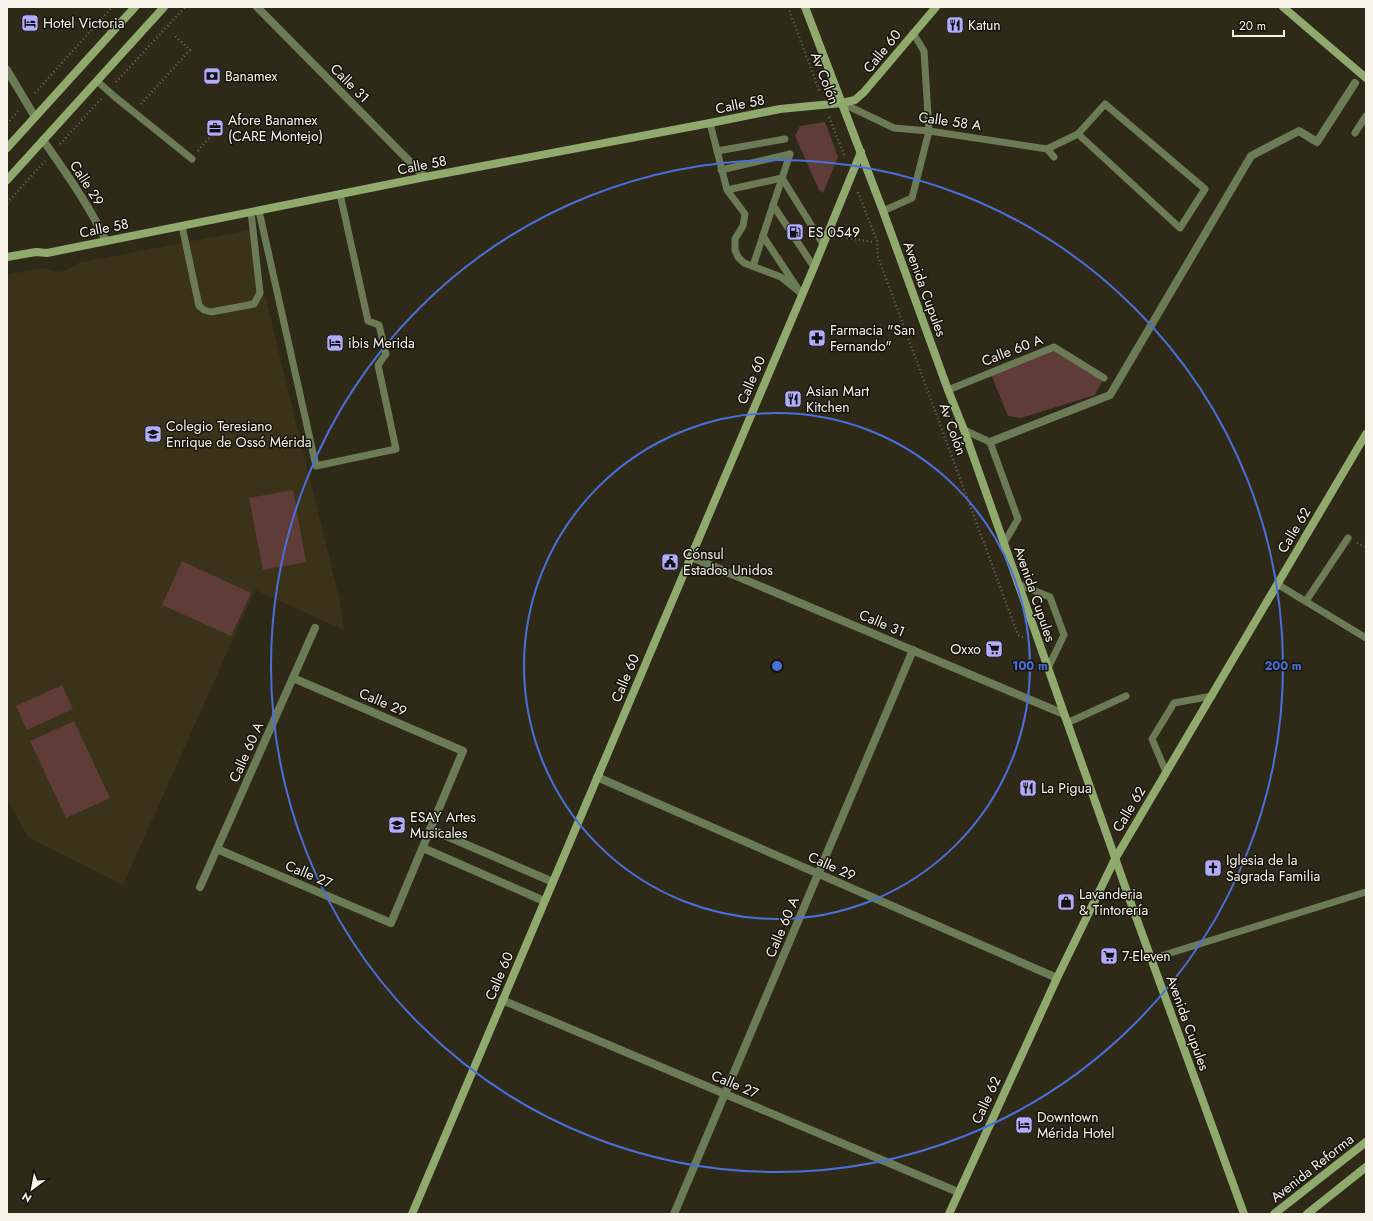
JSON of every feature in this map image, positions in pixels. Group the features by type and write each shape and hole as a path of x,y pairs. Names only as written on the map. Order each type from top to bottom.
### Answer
{"main road":[{"path":"7,148 135,7"},
{"path":"7,180 164,7"},
{"name":"Avenida Cupules","path":"805,7 861,152 964,430 1115,859 1244,1214"},
{"name":"Calle 60","path":"842,103 855,100 864,92 936,7"},
{"path":"1283,7 1366,78"},
{"name":"Calle 58","path":"7,256 36,252 47,253 425,177 780,109 842,103"},
{"name":"Calle 60","path":"412,1214 814,267 861,152"},
{"name":"Calle 62","path":"948,1214 1057,978 1115,859 1366,434"},
{"name":"Avenida Reforma","path":"1274,1214 1366,1142"},
{"path":"1307,1214 1366,1167"}],"street":[{"name":"Calle 31","path":"257,7 425,177"},
{"path":"7,70 35,118"},
{"path":"990,442 1110,395 1250,156 1299,131 1317,142 1355,83"},
{"name":"Calle 29","path":"43,140 78,191 99,226 106,241"},
{"name":"Calle 31","path":"690,557 1064,714"},
{"name":"Calle 60 A","path":"200,887 315,628"},
{"name":"Calle 60 A","path":"674,1214 913,650"},
{"name":"Calle 29","path":"293,678 463,750 430,829"},
{"name":"Calle 29","path":"597,777 1057,978"},
{"path":"544,901 423,848 430,829 553,882"},
{"name":"Calle 27","path":"217,849 391,923 423,848"},
{"name":"Calle 27","path":"502,1000 958,1192"}],"lane":[{"path":"883,211 912,198 929,131 924,51 913,33"},
{"path":"97,80 192,159"},
{"name":"Calle 58 A","path":"842,103 894,128 929,131 1048,149"},
{"path":"1054,157 1048,149 1078,134 1105,104 1205,189 1180,228 1078,134"},
{"path":"1356,133 1366,116"},
{"path":"710,122 727,190 745,214 743,226 735,239 735,250 738,257 744,262 781,277 802,294"},
{"path":"717,151 785,139"},
{"path":"721,170 790,154 753,266"},
{"path":"782,178 823,244"},
{"path":"727,190 782,178"},
{"path":"255,211 316,466 396,449 378,365 386,354 379,325 368,321 340,194"},
{"path":"773,205 814,267"},
{"path":"182,226 200,306 204,310 210,312 254,304 260,293 255,211"},
{"path":"763,236 802,294"},
{"name":"Calle 60 A","path":"948,390 1054,347 1104,378"},
{"path":"964,430 990,442 1018,519 1004,543"},
{"path":"1306,601 1348,538"},
{"path":"1018,584 1050,597 1064,635 1048,668"},
{"path":"1278,584 1366,638"},
{"path":"1067,723 1126,696"},
{"path":"1166,772 1152,739 1174,703 1212,696"},
{"path":"1151,959 1366,892"}],"path":[{"path":"7,124 112,7"},
{"path":"63,140 185,7"},
{"name":"Av Colón","path":"788,7 844,156"},
{"path":"134,112 190,50 173,34"},
{"path":"192,159 213,134"},
{"path":"7,203 44,162"},
{"name":"Av Colón","path":"864,208 877,241 878,257 1018,635 1039,645"},
{"path":"847,238 873,242"}],"shaded area":[{"path":"825,122 838,157 823,193 819,190 795,136 800,126"},
{"name":"Colegio Teresiano Enrique de Ossó Mérida","path":"249,230 340,602 344,630 255,590 123,885 28,837 7,799 7,278 10,274 45,268 58,272 67,270 78,263"},
{"path":"1054,347 1104,378 1095,395 1021,418 1008,416 990,372"},
{"path":"293,490 306,562 263,570 249,498"},
{"path":"182,561 251,593 231,636 162,605"},
{"path":"62,685 73,709 27,730 16,706"},
{"path":"74,721 110,798 66,818 30,741"}],"place":[{"name":"Hotel Victoria","path":"30,23"},
{"name":"Katun","path":"955,25"},
{"name":"Banamex","path":"212,76"},
{"name":"Afore Banamex (CARE Montejo)","path":"215,128"},
{"name":"ES 0549","path":"795,232"},
{"name":"Farmacia \"San Fernando\"","path":"817,338"},
{"name":"ibis Merida","path":"335,343"},
{"name":"Asian Mart Kitchen","path":"793,399"},
{"name":"Colegio Teresiano Enrique de Ossó Mérida","path":"153,434"},
{"name":"Cónsul Estados Unidos","path":"670,562"},
{"name":"Oxxo","path":"994,649"},
{"name":"La Pigua","path":"1028,788"},
{"name":"ESAY Artes Musicales","path":"397,825"},
{"name":"Iglesia de la Sagrada Familia","path":"1213,868"},
{"name":"Lavanderia & Tintorería","path":"1066,902"},
{"name":"7-Eleven","path":"1109,956"},
{"name":"Downtown Mérida Hotel","path":"1024,1125"}]}
